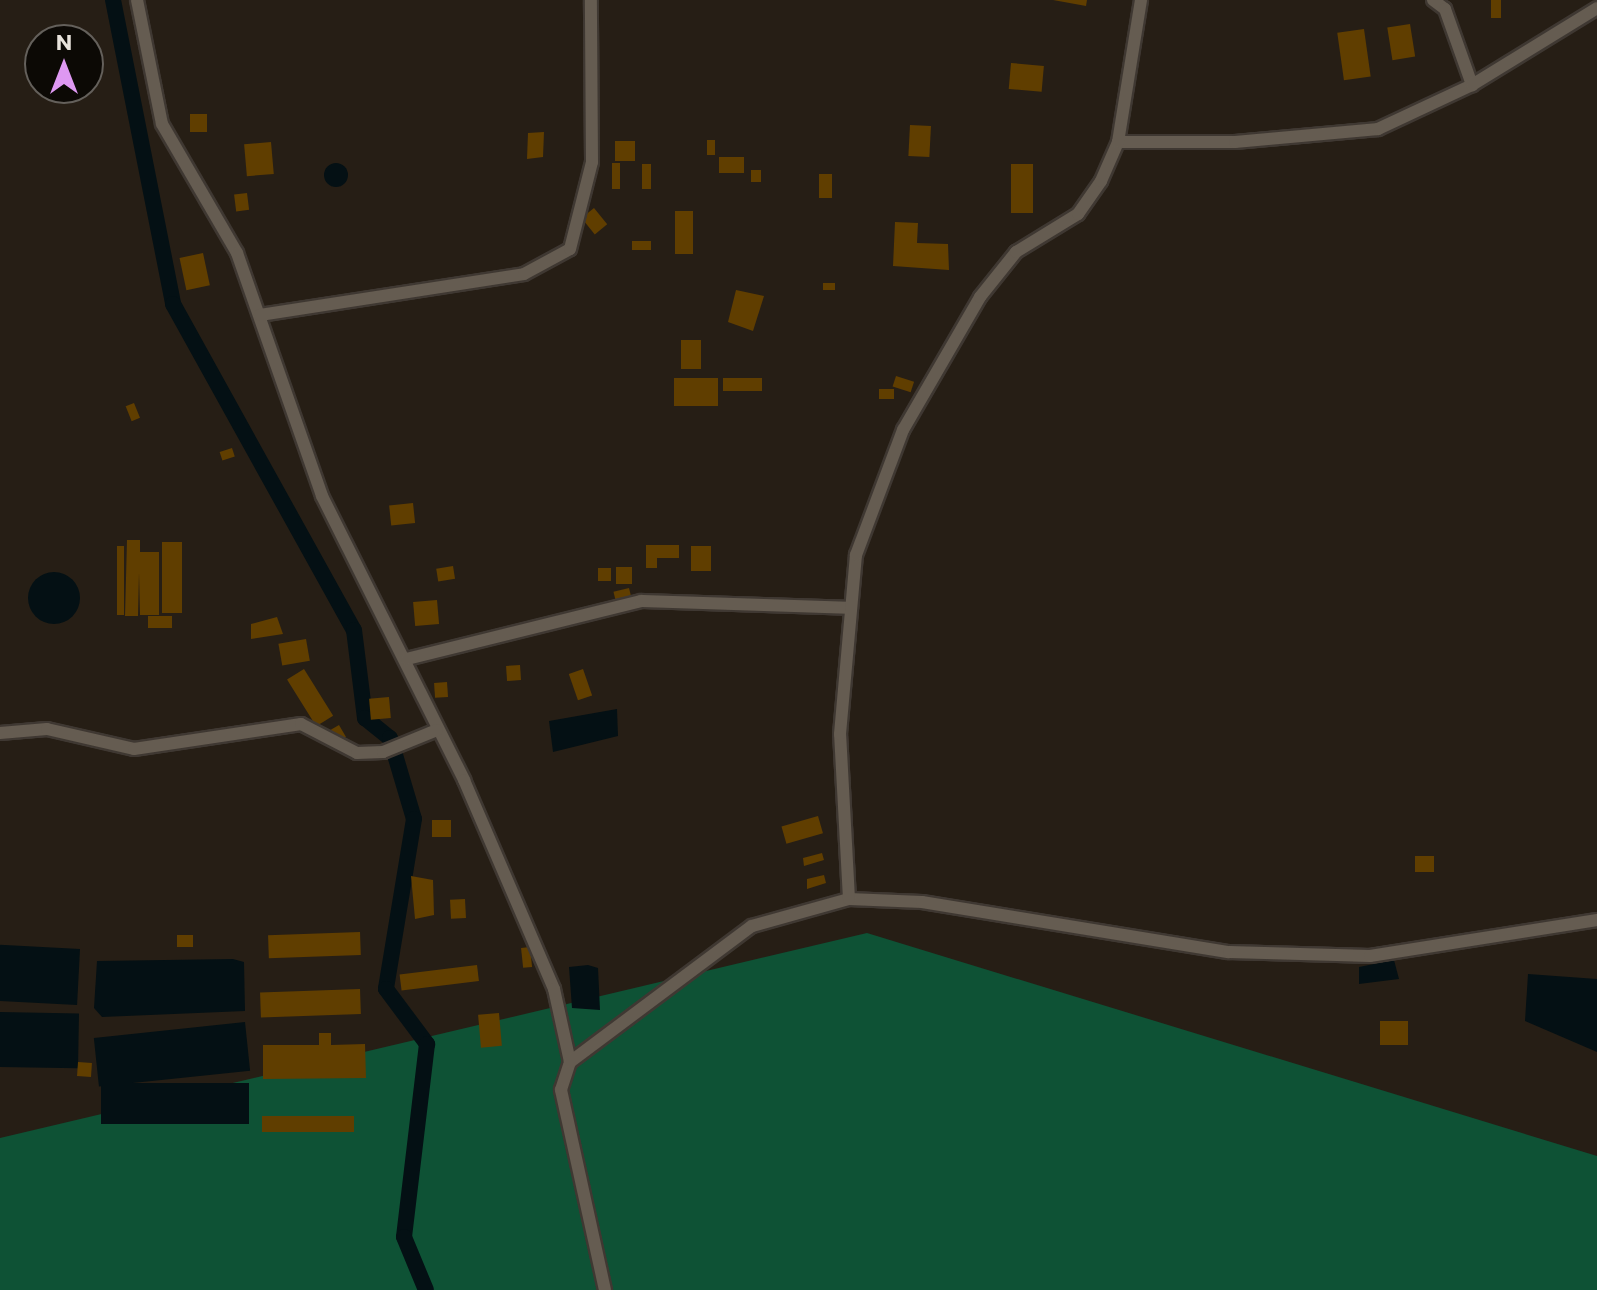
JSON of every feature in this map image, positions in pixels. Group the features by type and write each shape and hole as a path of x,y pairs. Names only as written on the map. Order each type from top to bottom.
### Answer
{"street":[{"path":"137,0 162,124 237,253 322,496 407,659 554,989 570,1062 561,1090 605,1290"},
{"path":"260,315 524,274 570,249 592,162 591,0"},
{"path":"849,899 840,734 856,555 903,430 980,297 1016,252 1078,214 1118,142 1141,0"},
{"path":"1433,0 1445,9 1472,85"},
{"path":"1118,142 1235,142 1378,129 1472,85 1597,8"},
{"path":"407,659 641,601 849,608"},
{"path":"0,733 47,729 134,749 301,724 357,753 383,752 437,730"},
{"path":"570,1062 752,926 849,899 922,902 1229,952 1370,956 1597,920"}],"green space":[{"path":"867,933 1597,1156 1597,1290 0,1290 0,1138"}],"shaded area":[{"path":"336,163 344,167 348,175 344,183 336,187 328,183 324,175 328,167"},
{"path":"54,572 72,580 80,598 72,616 54,624 36,616 28,598 36,580"},
{"path":"617,709 618,736 553,752 549,721"},
{"path":"0,945 80,949 77,1005 0,1001"},
{"path":"233,959 244,962 245,1011 102,1017 94,1008 97,961"},
{"path":"1394,960 1399,979 1359,984 1359,967"},
{"path":"588,965 598,968 600,1010 572,1008 569,967"},
{"path":"1528,974 1597,979 1597,1052 1525,1021"},
{"path":"0,1012 79,1013 78,1068 0,1067"},
{"path":"245,1022 250,1071 99,1087 94,1038"},
{"path":"101,1083 249,1083 249,1124 101,1124"}],"building":[{"path":"1053,0 1087,0 1086,6"},
{"path":"1491,0 1501,0 1501,18 1491,18"},
{"path":"1410,24 1415,57 1392,60 1387,28"},
{"path":"1364,29 1371,77 1344,80 1337,33"},
{"path":"1011,63 1044,66 1042,92 1009,89"},
{"path":"190,114 207,114 207,132 190,132"},
{"path":"910,125 931,126 929,157 908,156"},
{"path":"544,132 543,157 527,159 528,133"},
{"path":"707,140 715,140 715,155 707,155"},
{"path":"615,141 635,141 635,161 615,161"},
{"path":"271,142 274,174 247,176 244,144"},
{"path":"719,157 744,157 744,173 719,173"},
{"path":"612,163 620,163 620,189 612,189"},
{"path":"642,164 651,164 651,189 642,189"},
{"path":"1011,164 1033,164 1033,213 1011,213"},
{"path":"751,170 761,170 761,182 751,182"},
{"path":"819,174 832,174 832,198 819,198"},
{"path":"247,193 249,210 236,211 234,195"},
{"path":"594,208 607,224 595,234 582,218"},
{"path":"675,211 693,211 693,254 675,254"},
{"path":"895,222 918,223 917,243 948,244 949,270 893,266"},
{"path":"632,241 651,241 651,250 632,250"},
{"path":"203,253 210,285 186,290 180,258"},
{"path":"823,283 835,283 835,290 823,290"},
{"path":"736,290 764,296 753,331 728,322"},
{"path":"681,340 701,340 701,369 681,369"},
{"path":"896,376 914,382 911,392 893,386"},
{"path":"674,378 718,378 718,406 674,406"},
{"path":"723,378 762,378 762,391 723,391"},
{"path":"879,389 894,389 894,399 879,399"},
{"path":"134,403 140,418 132,421 126,406"},
{"path":"232,448 235,457 222,461 220,452"},
{"path":"413,503 415,523 391,525 389,506"},
{"path":"127,540 140,540 140,552 159,552 159,615 140,615 139,573 138,616 125,616"},
{"path":"162,542 182,542 182,613 162,613"},
{"path":"646,545 679,545 679,558 657,558 657,568 646,568"},
{"path":"117,546 124,546 124,615 117,615"},
{"path":"691,546 711,546 711,571 691,571"},
{"path":"453,566 455,579 438,581 436,569"},
{"path":"616,567 632,567 632,584 616,584"},
{"path":"598,568 611,568 611,581 598,581"},
{"path":"629,588 631,596 615,600 613,592"},
{"path":"437,600 439,624 415,626 413,602"},
{"path":"148,616 172,616 172,628 148,628"},
{"path":"277,617 283,634 251,639 251,624"},
{"path":"306,639 310,661 282,666 278,644"},
{"path":"520,665 521,680 507,681 506,666"},
{"path":"304,669 333,716 316,726 287,680"},
{"path":"583,669 592,695 578,700 569,674"},
{"path":"447,682 448,697 435,698 434,683"},
{"path":"389,697 391,718 371,720 369,699"},
{"path":"339,725 346,737 335,744 328,732"},
{"path":"818,816 823,833 786,844 781,826"},
{"path":"432,820 451,820 451,837 432,837"},
{"path":"822,853 824,860 804,866 803,858"},
{"path":"1415,856 1434,856 1434,872 1415,872"},
{"path":"824,875 826,883 807,889 807,879"},
{"path":"411,876 433,880 434,915 415,919"},
{"path":"465,899 466,918 451,919 450,900"},
{"path":"360,932 361,955 269,958 268,935"},
{"path":"177,935 193,935 193,947 177,947"},
{"path":"530,947 532,967 523,968 521,948"},
{"path":"477,965 479,981 402,990 400,975"},
{"path":"360,989 361,1014 261,1017 260,992"},
{"path":"499,1013 502,1046 481,1048 478,1015"},
{"path":"1380,1021 1408,1021 1408,1045 1380,1045"},
{"path":"319,1033 331,1033 331,1045 365,1044 366,1078 263,1079 263,1045 319,1045"},
{"path":"78,1062 92,1063 91,1077 77,1076"},
{"path":"262,1116 354,1116 354,1132 262,1132"}],"waterway":[{"path":"113,0 173,304 354,630 365,718 390,738 414,819 386,989 427,1044 404,1237 426,1290"}]}
